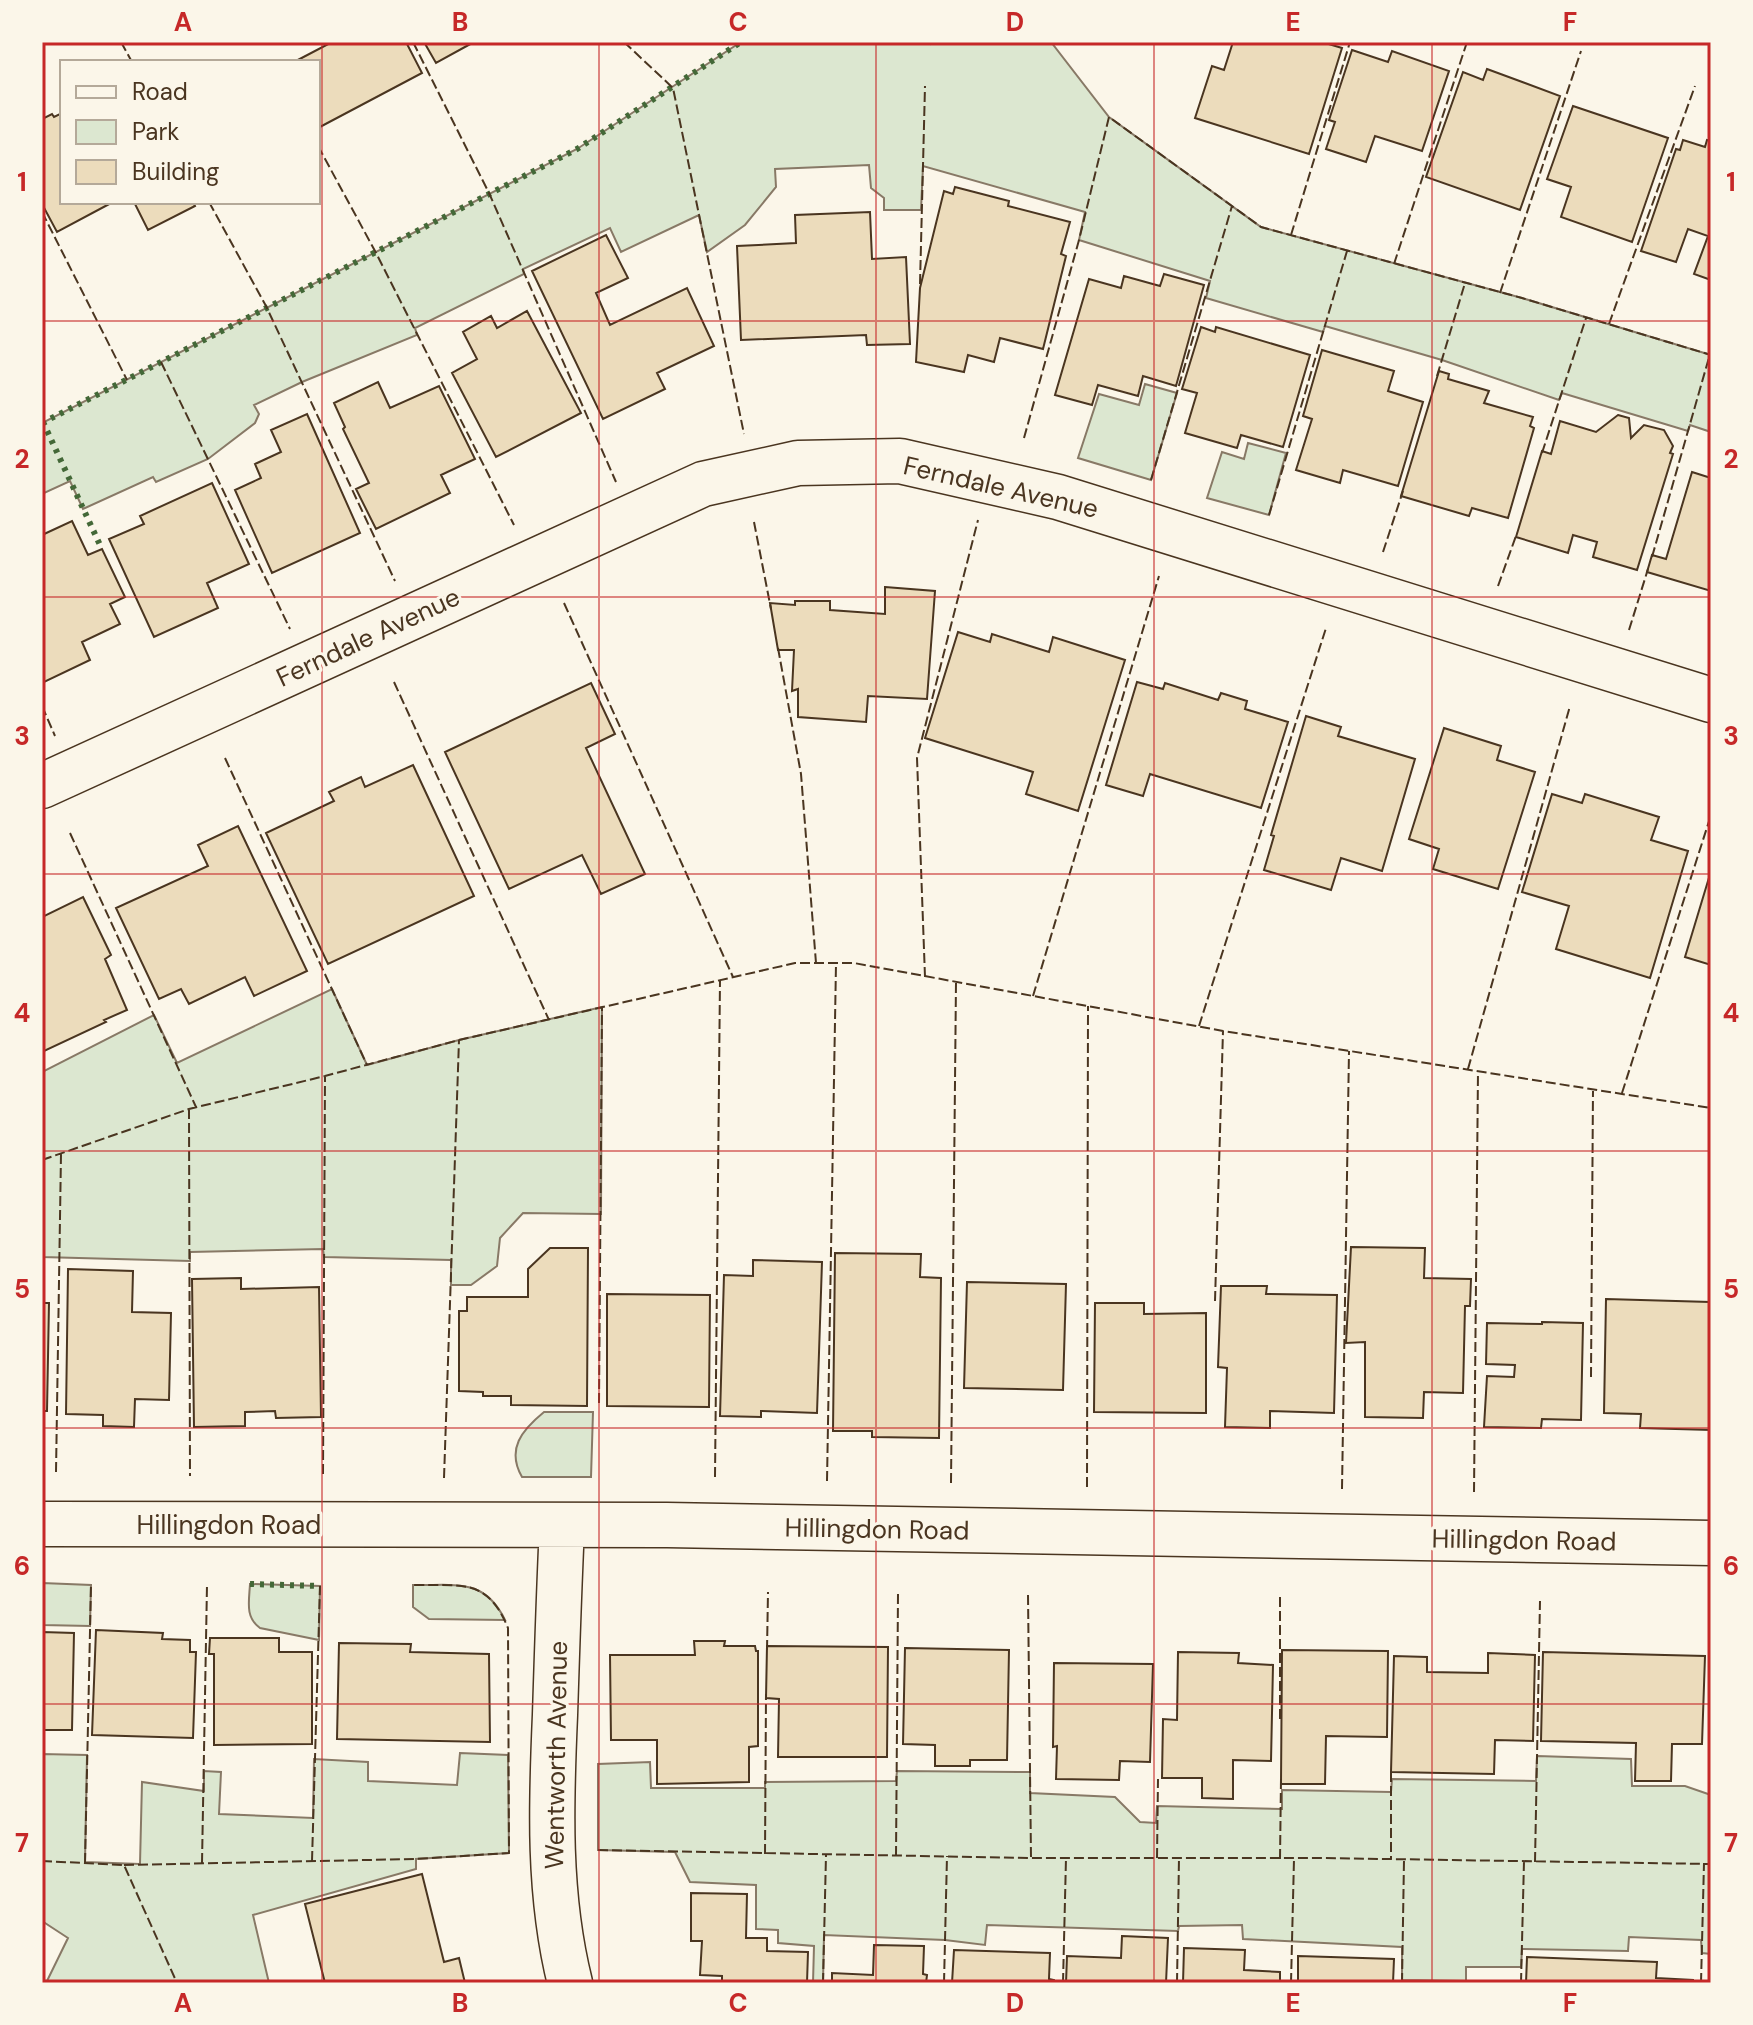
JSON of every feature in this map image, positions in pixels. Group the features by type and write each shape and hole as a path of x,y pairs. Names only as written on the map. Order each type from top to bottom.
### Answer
{"street":[{"name":"Ferndale Avenue","path":"42,786 703,484 798,463 900,461 1058,497 1711,700"},
{"name":"Hillingdon Road","path":"42,1524 683,1526 1711,1543"},
{"name":"Wentworth Avenue","path":"562,1526 551,1815 557,1914 570,1983"}],"green space":[{"path":"741,42 1051,42 1109,117 1261,227 1522,298 1711,355 1711,432 1690,425 1688,431 1562,393 1559,400 1442,360 1325,326 1323,332 1206,298 1210,281 1079,240 1085,212 923,166 921,210 884,210 884,198 871,188 869,165 775,169 776,187 745,225 707,252 699,215 621,252 610,228 523,269 524,274 415,328 417,335 254,405 259,414 255,423 208,459 156,482 153,477 83,509 70,481 42,494 42,423 577,149"},
{"path":"1145,384 1177,393 1151,480 1078,458 1099,394 1139,405"},
{"path":"1248,443 1286,453 1269,515 1207,498 1222,452 1244,459"},
{"path":"332,989 367,1065 602,1007 601,1214 523,1213 500,1238 497,1266 471,1285 451,1285 451,1260 324,1257 323,1249 190,1252 190,1261 42,1257 42,1072 154,1015 177,1063"},
{"path":"544,1412 593,1412 591,1477 522,1477 517,1467 516,1449 523,1433"},
{"path":"42,1583 91,1585 90,1626 42,1625"},
{"path":"250,1584 320,1586 319,1640 260,1628 255,1624 250,1614"},
{"path":"413,1585 455,1585 478,1590 497,1606 505,1620 429,1619 413,1607"},
{"path":"460,1753 508,1755 509,1853 416,1859 416,1869 253,1915 269,1983 46,1983 68,1938 42,1921 42,1754 87,1755 85,1862 140,1864 142,1782 204,1791 204,1771 221,1772 219,1814 313,1818 314,1759 368,1762 368,1781 457,1785"},
{"path":"1537,1756 1631,1759 1632,1786 1685,1786 1711,1795 1711,1954 1702,1953 1701,1940 1629,1937 1628,1951 1522,1949 1521,1967 1466,1967 1466,1981 1402,1980 1402,1947 1243,1939 1242,1925 1179,1926 1178,1931 987,1925 985,1945 945,1940 824,1935 823,1983 813,1983 814,1946 778,1943 778,1930 756,1929 756,1885 690,1882 675,1852 598,1850 598,1764 650,1762 651,1788 765,1788 765,1782 896,1781 897,1771 1030,1772 1030,1793 1115,1797 1140,1822 1156,1823 1157,1806 1282,1809 1282,1790 1391,1792 1392,1779 1536,1781"}],"building":[{"path":"332,42 406,42 422,73 320,127 320,60 298,60"},
{"path":"424,42 474,42 436,63"},
{"path":"1233,42 1322,42 1342,48 1309,154 1195,118 1212,66 1224,70"},
{"path":"1352,50 1388,62 1392,51 1449,71 1422,151 1375,136 1366,162 1326,149 1335,122 1329,120"},
{"path":"1487,69 1560,96 1520,210 1426,177 1463,72 1483,80"},
{"path":"1573,106 1668,138 1632,242 1561,217 1571,187 1547,179"},
{"path":"52,114 54,117 60,114 60,204 109,204 57,232 42,204 42,119"},
{"path":"1683,140 1705,147 1707,140 1711,141 1711,280 1694,274 1708,236 1688,229 1676,262 1641,251 1676,149 1680,150"},
{"path":"955,187 1009,201 1008,206 1070,222 1061,254 1066,256 1043,349 1000,338 994,362 968,355 964,372 916,362 920,288 944,191 953,194"},
{"path":"135,204 194,204 195,206 148,230"},
{"path":"870,212 872,259 906,257 910,344 867,345 866,335 741,340 737,246 796,243 795,215"},
{"path":"606,235 628,278 596,293 610,325 687,288 714,346 657,373 665,389 603,419 532,271"},
{"path":"1164,274 1204,285 1176,386 1143,376 1138,396 1098,385 1092,405 1055,395 1089,279 1121,288 1124,276 1160,286"},
{"path":"527,311 581,413 496,457 452,373 477,359 463,332 491,316 497,328"},
{"path":"1201,327 1215,332 1216,327 1310,355 1283,447 1241,435 1237,448 1185,433 1197,393 1182,389"},
{"path":"1322,350 1394,371 1388,391 1423,402 1398,486 1343,470 1340,483 1296,470 1312,419 1303,416"},
{"path":"1439,371 1449,374 1448,379 1489,391 1484,403 1533,417 1530,426 1534,428 1508,518 1472,508 1469,516 1401,496"},
{"path":"378,382 390,408 439,386 475,459 441,475 450,493 376,529 356,489 369,483 334,403"},
{"path":"307,414 360,533 272,573 235,490 261,478 255,464 281,452 271,430"},
{"path":"1618,415 1629,418 1631,438 1644,425 1664,430 1673,446 1637,570 1593,557 1597,542 1573,535 1568,553 1516,537 1542,451 1551,454 1560,421 1596,432"},
{"path":"1692,472 1711,478 1711,591 1647,572 1652,555 1666,559"},
{"path":"212,483 249,564 207,583 218,608 154,637 109,539 144,524 140,516"},
{"path":"72,521 88,555 102,549 125,597 110,604 120,624 82,642 90,660 42,683 42,535"},
{"path":"885,587 935,591 927,699 868,696 866,722 798,717 798,689 792,691 794,650 778,650 770,603 795,605 795,601 830,601 830,610 885,614"},
{"path":"958,632 990,642 992,634 1049,652 1053,637 1125,660 1078,811 1026,794 1033,772 925,738"},
{"path":"1137,682 1163,689 1165,683 1218,700 1221,693 1247,701 1245,709 1288,722 1261,808 1150,774 1143,796 1106,785"},
{"path":"591,683 615,734 586,748 645,874 601,894 582,855 509,889 445,752"},
{"path":"1306,716 1341,727 1338,736 1415,759 1382,871 1341,858 1331,890 1264,870 1274,836 1271,835"},
{"path":"1444,728 1501,746 1497,760 1535,772 1498,889 1433,869 1439,849 1409,839"},
{"path":"413,765 474,896 328,964 266,833 334,801 329,792 361,777 365,787"},
{"path":"1552,794 1582,803 1585,794 1659,817 1651,840 1688,851 1650,978 1556,949 1569,906 1522,892"},
{"path":"238,826 307,971 254,996 245,977 189,1004 181,989 159,999 116,908 208,866 198,845"},
{"path":"1711,871 1711,965 1685,957"},
{"path":"83,897 111,955 105,959 127,1010 42,1052 42,917"},
{"path":"1351,1247 1425,1248 1424,1278 1471,1279 1470,1306 1465,1306 1463,1393 1424,1392 1423,1418 1365,1417 1365,1342 1346,1343"},
{"path":"550,1248 588,1248 587,1406 511,1405 511,1396 483,1396 483,1392 459,1391 459,1311 467,1311 467,1297 528,1297 528,1269"},
{"path":"835,1253 921,1254 920,1277 941,1278 939,1438 872,1437 872,1431 833,1431"},
{"path":"753,1260 822,1262 817,1413 761,1411 761,1417 720,1416 724,1275 753,1276"},
{"path":"68,1269 133,1271 132,1312 171,1313 169,1400 135,1399 134,1427 103,1426 103,1415 66,1414"},
{"path":"241,1278 241,1289 319,1287 321,1417 276,1418 275,1411 245,1412 245,1426 194,1427 192,1279"},
{"path":"967,1282 1066,1284 1063,1390 964,1388"},
{"path":"1221,1286 1267,1286 1266,1294 1337,1295 1334,1413 1270,1411 1270,1428 1225,1427 1227,1368 1218,1367"},
{"path":"607,1294 710,1295 709,1407 607,1406"},
{"path":"1606,1299 1710,1302 1711,1430 1640,1428 1641,1414 1604,1413"},
{"path":"42,1303 49,1303 47,1411 42,1411"},
{"path":"1095,1303 1144,1303 1144,1314 1206,1313 1206,1413 1094,1412"},
{"path":"1487,1323 1583,1323 1581,1420 1542,1419 1541,1428 1484,1427 1487,1376 1514,1377 1515,1365 1486,1364"},
{"path":"96,1630 163,1633 162,1639 190,1640 190,1652 196,1652 193,1738 92,1735"},
{"path":"42,1632 74,1633 72,1730 42,1730"},
{"path":"210,1638 279,1638 279,1652 312,1652 312,1744 214,1745 214,1654 209,1654"},
{"path":"694,1641 725,1641 724,1646 755,1646 758,1651 758,1746 749,1747 749,1782 657,1784 657,1740 611,1740 610,1655 695,1655"},
{"path":"339,1643 411,1644 410,1652 489,1654 490,1742 337,1739"},
{"path":"767,1646 888,1647 887,1757 778,1757 779,1699 766,1698"},
{"path":"905,1648 1009,1650 1007,1760 970,1760 970,1766 935,1766 935,1745 903,1744"},
{"path":"1282,1650 1388,1651 1387,1737 1326,1736 1325,1784 1281,1784"},
{"path":"1178,1652 1239,1653 1238,1663 1273,1665 1271,1761 1233,1760 1233,1799 1202,1798 1202,1778 1162,1778 1163,1719 1177,1720"},
{"path":"1543,1652 1705,1656 1702,1744 1672,1744 1671,1781 1635,1781 1636,1743 1541,1741"},
{"path":"1488,1653 1535,1655 1533,1741 1495,1740 1494,1774 1391,1772 1394,1656 1427,1657 1427,1672 1488,1673"},
{"path":"1054,1663 1153,1664 1150,1762 1120,1761 1119,1780 1056,1779 1057,1746 1053,1747"},
{"path":"422,1874 444,1962 459,1958 465,1983 325,1983 305,1904"},
{"path":"691,1893 747,1894 746,1938 767,1938 767,1951 808,1952 807,1983 722,1983 722,1976 700,1975 702,1941 691,1941"},
{"path":"1122,1936 1168,1938 1166,1983 1066,1983 1067,1956 1121,1958"},
{"path":"874,1945 924,1946 923,1974 927,1975 926,1983 832,1983 832,1973 873,1975"},
{"path":"1184,1948 1245,1950 1244,1970 1280,1972 1280,1983 1183,1983"},
{"path":"954,1950 1050,1953 1049,1979 1054,1983 952,1983"},
{"path":"1298,1956 1394,1959 1393,1983 1298,1983"},
{"path":"1527,1957 1657,1962 1656,1978 1693,1980 1693,1983 1526,1983"}],"hedge":[{"path":"42,423 577,149 741,42"},
{"path":"43,422 100,545"},
{"path":"250,1584 320,1586"}],"fence":[{"path":"121,42 131,60"},
{"path":"413,42 489,193 616,482"},
{"path":"624,42 673,88 744,434"},
{"path":"1291,235 1350,42"},
{"path":"1394,264 1467,42"},
{"path":"1500,293 1581,51"},
{"path":"920,284 925,86"},
{"path":"1609,324 1695,86"},
{"path":"1024,438 1079,240 1109,117 1261,227 1522,298 1711,355"},
{"path":"320,150 514,525"},
{"path":"210,204 266,306 395,581"},
{"path":"1151,480 1232,206"},
{"path":"42,212 127,380"},
{"path":"1269,515 1347,251"},
{"path":"1437,376 1465,283"},
{"path":"1542,453 1586,318"},
{"path":"1652,557 1710,354"},
{"path":"161,362 290,629"},
{"path":"1383,552 1403,491"},
{"path":"925,977 917,758 978,520"},
{"path":"754,522 771,609"},
{"path":"1498,586 1517,533"},
{"path":"1629,630 1648,569"},
{"path":"1033,996 1159,576"},
{"path":"564,603 733,977"},
{"path":"1199,1026 1326,628"},
{"path":"778,648 801,774 816,963"},
{"path":"394,682 549,1020"},
{"path":"42,706 55,736"},
{"path":"1468,1069 1570,706"},
{"path":"225,758 367,1065"},
{"path":"1622,1093 1711,815"},
{"path":"70,833 196,1107"},
{"path":"42,1160 189,1109 459,1040 795,963 854,963 1223,1031 1711,1108"},
{"path":"827,1481 836,964"},
{"path":"715,1477 720,980"},
{"path":"951,1483 956,982"},
{"path":"1087,1487 1088,1006"},
{"path":"599,1403 602,1007"},
{"path":"1215,1301 1223,1031"},
{"path":"444,1478 459,1040"},
{"path":"1342,1489 1349,1051"},
{"path":"1474,1492 1478,1071"},
{"path":"323,1474 325,1076"},
{"path":"1591,1377 1593,1089"},
{"path":"189,1109 190,1476"},
{"path":"56,1472 61,1154"},
{"path":"85,1863 91,1585"},
{"path":"202,1863 207,1585"},
{"path":"124,1865 415,1859 509,1853 508,1628 500,1612 481,1592 459,1586 413,1585"},
{"path":"312,1861 320,1586"},
{"path":"767,1650 768,1592"},
{"path":"896,1856 898,1594"},
{"path":"1028,1595 1031,1858"},
{"path":"1280,1595 1280,1719"},
{"path":"1535,1862 1540,1601"},
{"path":"765,1854 766,1694"},
{"path":"1391,1772 1391,1859"},
{"path":"1157,1858 1158,1779"},
{"path":"1280,1859 1281,1779"},
{"path":"598,1850 1031,1858 1321,1858 1711,1864"},
{"path":"823,1983 826,1855"},
{"path":"944,1983 947,1856"},
{"path":"1063,1983 1066,1858"},
{"path":"1177,1983 1179,1858"},
{"path":"1291,1983 1294,1859"},
{"path":"1402,1983 1404,1860"},
{"path":"42,1861 124,1865 177,1983"},
{"path":"1521,1983 1524,1861"},
{"path":"1701,1983 1704,1863"}]}
